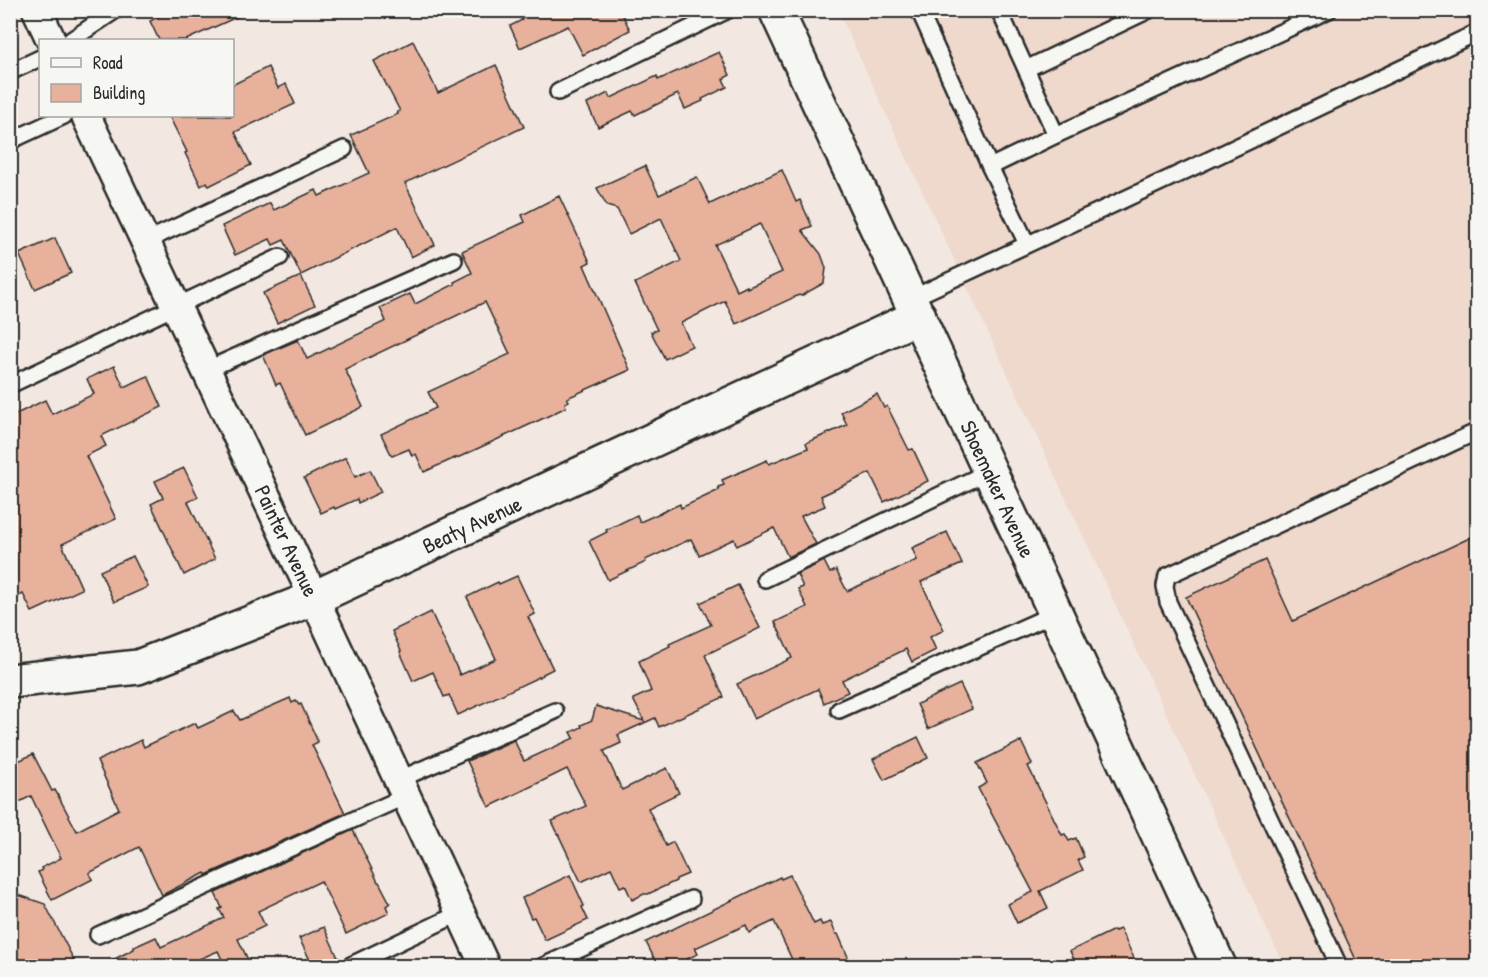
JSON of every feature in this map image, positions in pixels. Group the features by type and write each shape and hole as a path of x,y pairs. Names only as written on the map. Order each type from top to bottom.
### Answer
{"main road":[{"name":"Shoemaker Avenue","path":"776,10 1219,966"},
{"name":"Beaty Avenue","path":"10,681 138,667 314,598 914,307"}],"street":[{"path":"37,10 51,39"},
{"name":"Painter Avenue","path":"87,117 485,966"}],"lane":[{"path":"72,39 116,10"},
{"path":"558,92 728,10"},
{"path":"919,10 1027,244"},
{"path":"999,10 1056,135"},
{"path":"1026,69 1149,10"},
{"path":"990,167 1329,10"},
{"path":"914,307 1027,244 1478,32"},
{"path":"10,72 39,58"},
{"path":"10,141 62,117"},
{"path":"146,242 344,149"},
{"path":"10,385 280,257"},
{"path":"206,370 454,260"},
{"path":"1340,966 1168,602 1165,586 1167,576 1478,431"},
{"path":"765,579 990,471"},
{"path":"839,710 1056,613"},
{"path":"98,934 402,788 555,711"},
{"path":"543,966 691,899"},
{"path":"350,966 460,913"}],"shaded area":[{"path":"838,11 1477,11 1477,966 1284,966"}],"building":[{"path":"172,10 252,10 188,39 159,39 150,21"},
{"path":"517,10 620,10 630,30 583,55 568,26 520,48 510,26 522,20"},
{"path":"413,41 438,93 496,65 524,127 405,183 435,245 411,257 397,227 301,275 284,240 273,245 270,239 235,255 222,226 270,203 274,210 316,190 319,196 369,173 351,135 398,114 397,112 400,111 374,61"},
{"path":"719,52 730,75 723,79 727,87 685,109 678,94 635,115 632,111 598,127 587,104 608,93 611,98 657,76 658,80"},
{"path":"268,67 278,88 286,84 295,104 235,132 251,165 209,186 207,182 201,186 170,117 234,117 234,84"},
{"path":"645,166 659,195 697,177 710,204 782,170 796,202 800,200 812,226 802,230 821,254 826,268 824,283 801,296 736,324 725,301 681,323 692,346 665,359 651,332 657,330 635,283 681,261 661,218 629,234 617,209 607,206 597,188","holes":["760,224 782,272 737,291 715,245"]},
{"path":"559,196 590,262 584,265 630,370 567,398 569,401 565,403 566,407 544,418 424,472 416,454 412,456 409,449 392,456 381,434 436,408 428,392 510,354 485,302 345,369 363,407 305,435 280,383 276,385 263,355 298,340 307,359 386,321 380,308 410,294 415,304 455,284 454,282 472,273 462,251 525,222 522,215"},
{"path":"55,238 71,273 35,289 19,254"},
{"path":"301,276 315,305 277,323 263,293"},
{"path":"114,366 124,387 148,376 162,407 101,436 106,446 86,456 116,519 62,544 82,589 32,612 23,594 10,600 10,417 45,400 52,414 94,394 87,379"},
{"path":"877,394 884,408 887,406 909,450 913,449 928,481 884,502 870,473 821,496 825,506 801,516 816,544 788,557 774,528 737,546 734,539 699,555 691,539 608,580 589,541 637,515 640,522 680,504 681,508 719,490 718,487 724,485 722,480 767,460 769,464 808,448 806,443 847,425 841,412"},
{"path":"346,457 355,477 370,470 381,492 358,503 357,499 321,513 304,478"},
{"path":"184,468 198,497 188,502 215,559 184,575 151,504 163,498 155,481"},
{"path":"947,532 962,564 921,582 944,630 930,637 936,650 912,662 906,649 842,680 848,692 824,703 818,689 754,719 737,684 792,658 775,622 807,607 798,589 803,587 797,574 824,561 830,573 836,570 847,591 917,560 912,548"},
{"path":"1478,534 1478,966 1359,966 1186,597 1265,560 1293,621"},
{"path":"133,556 148,587 114,602 100,571"},
{"path":"517,576 535,614 528,617 553,669 458,715 449,695 444,697 433,672 413,681 392,631 431,612 460,675 496,659 467,597 498,582 499,584"},
{"path":"738,585 760,628 705,655 724,697 659,727 655,718 618,735 621,743 604,751 622,790 667,768 679,793 648,808 666,846 673,842 688,874 632,900 625,885 620,887 611,868 581,882 552,821 586,806 567,769 489,807 467,761 514,740 524,761 574,738 571,732 592,720 596,706 644,721 633,699 651,691 639,661 711,625 700,603"},
{"path":"960,684 972,709 928,729 917,704"},
{"path":"290,698 292,703 296,701 299,705 301,704 318,742 312,745 345,813 206,875 205,873 162,895 139,847 89,873 93,879 52,900 38,872 42,870 41,868 61,858 31,796 10,807 10,765 33,754 52,791 55,790 77,831 119,809 97,761 141,740 144,747 195,723 198,728 234,711 240,720"},
{"path":"918,737 928,758 884,780 873,759"},
{"path":"1021,741 1032,764 1028,766 1062,835 1065,834 1069,841 1076,838 1084,857 1078,860 1083,870 1040,891 1048,908 1017,923 1008,904 1033,892 978,788 987,783 977,763"},
{"path":"353,830 390,903 386,906 389,913 346,934 321,881 258,911 265,926 238,939 251,966 225,966 218,951 183,966 101,966 156,937 161,947 224,918 215,893"},
{"path":"570,875 588,920 545,940 522,898"},
{"path":"790,875 814,924 820,921 822,925 831,922 852,966 795,966 774,921 749,933 746,925 695,948 698,954 671,966 658,966 646,942 780,877 781,879"},
{"path":"10,892 45,904 77,966 20,966 10,948"},
{"path":"324,927 340,962 339,966 313,966 299,938"},
{"path":"1120,929 1135,960 1121,966 1077,966 1070,951"}]}
